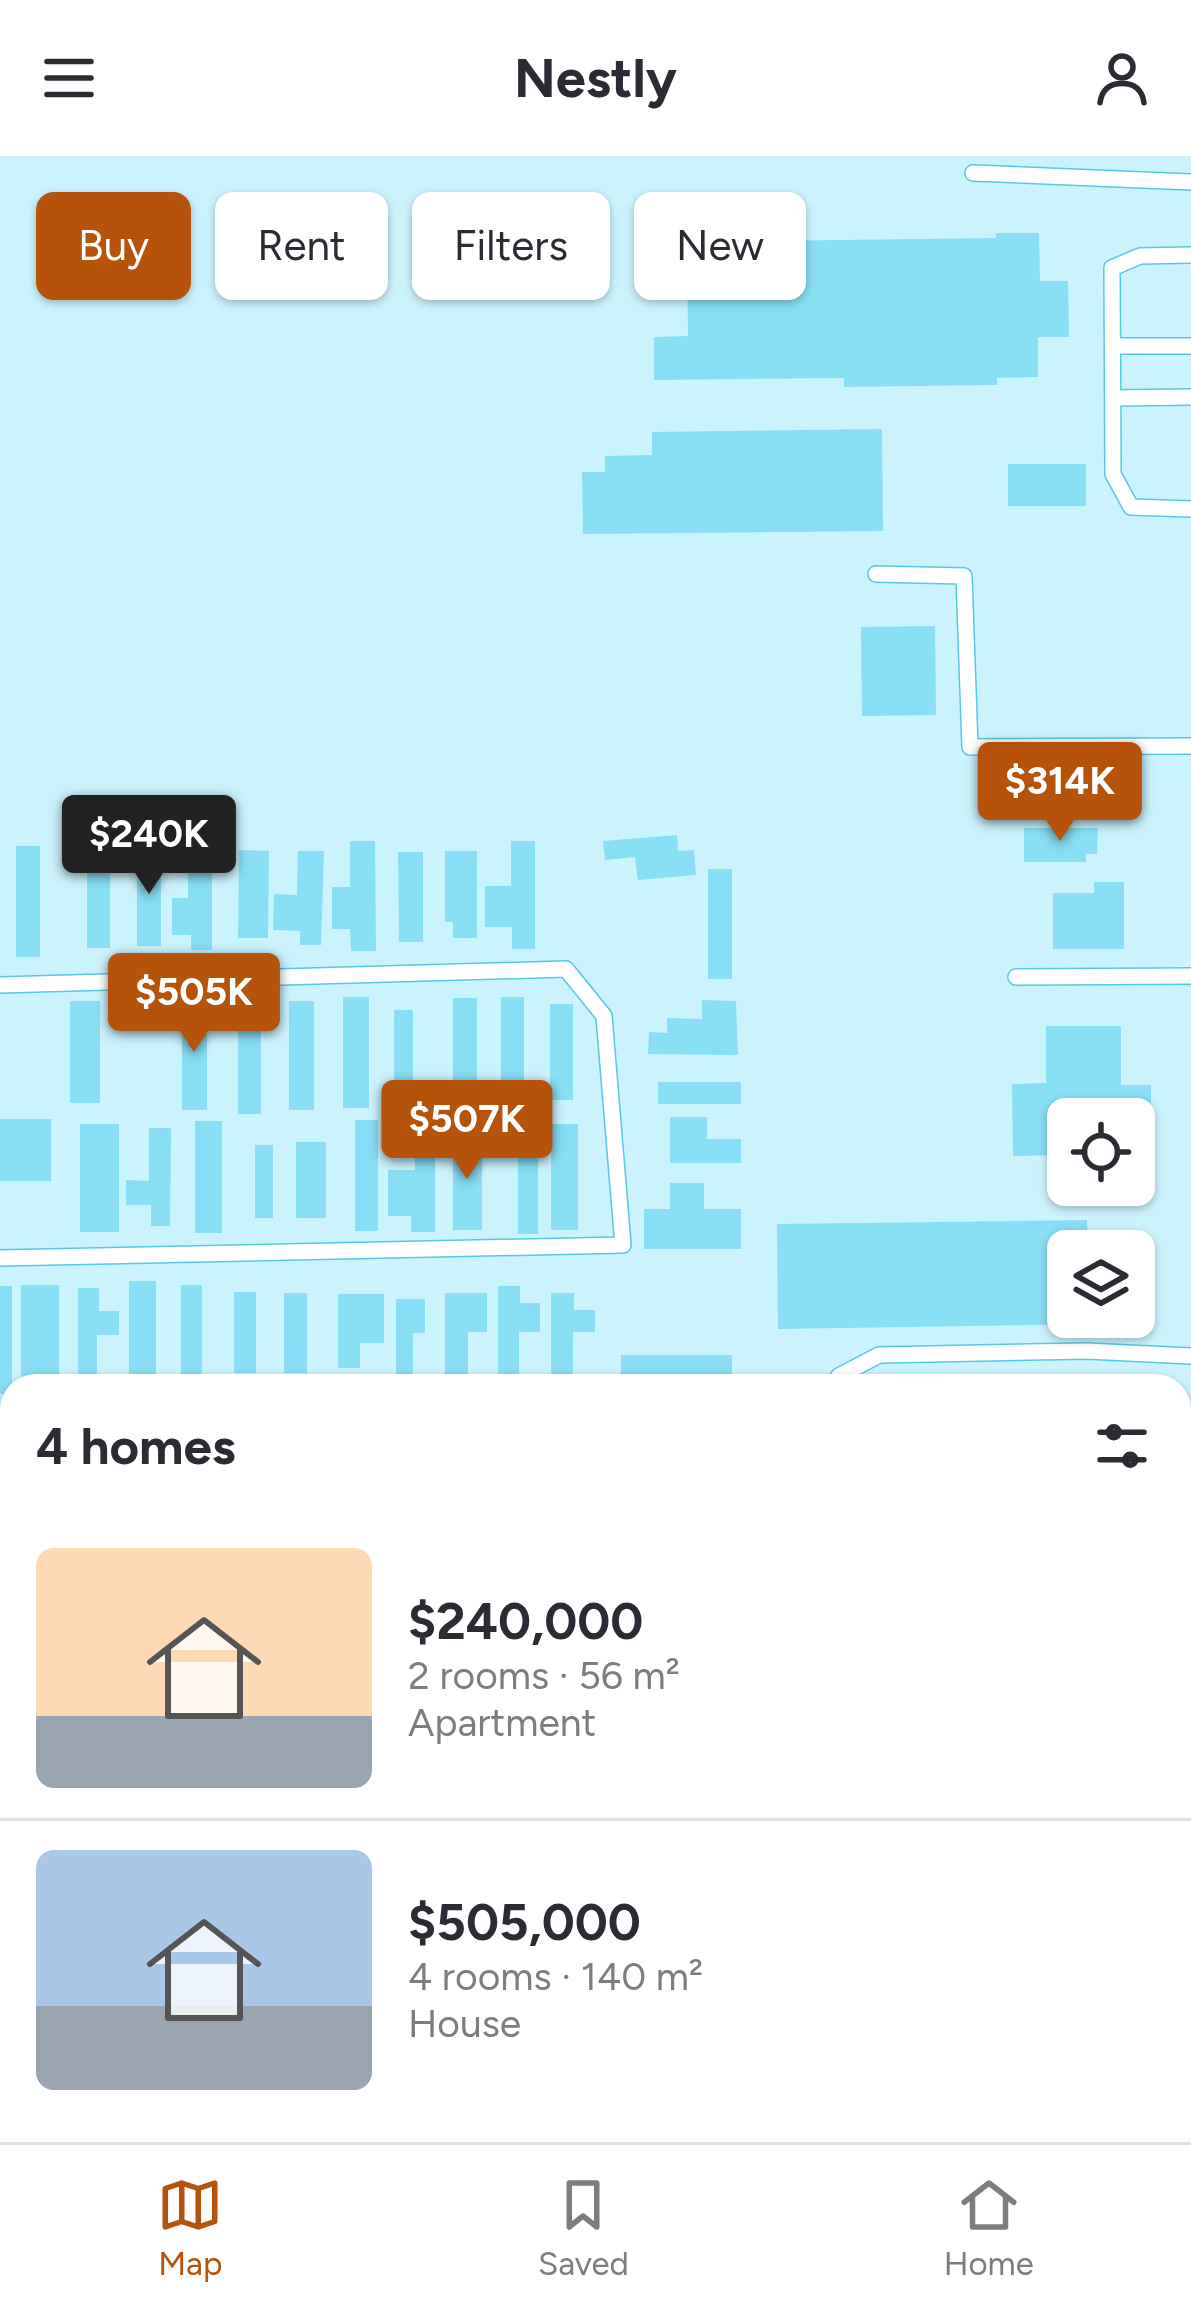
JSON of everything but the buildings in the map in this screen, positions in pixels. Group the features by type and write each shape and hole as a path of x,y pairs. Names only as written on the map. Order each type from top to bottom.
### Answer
{"lane":[{"path":"973,173 1191,182"},
{"path":"1191,255 1139,256 1112,268 1114,474 1131,507 1191,508"},
{"path":"1113,346 1191,346"},
{"path":"1113,398 1191,397"},
{"path":"876,574 964,576 970,747 1191,746"},
{"path":"0,985 566,969 604,1016 623,1245 0,1258"},
{"path":"1016,976 1191,976"},
{"path":"842,1374 879,1355 1087,1351 1191,1356"}]}
